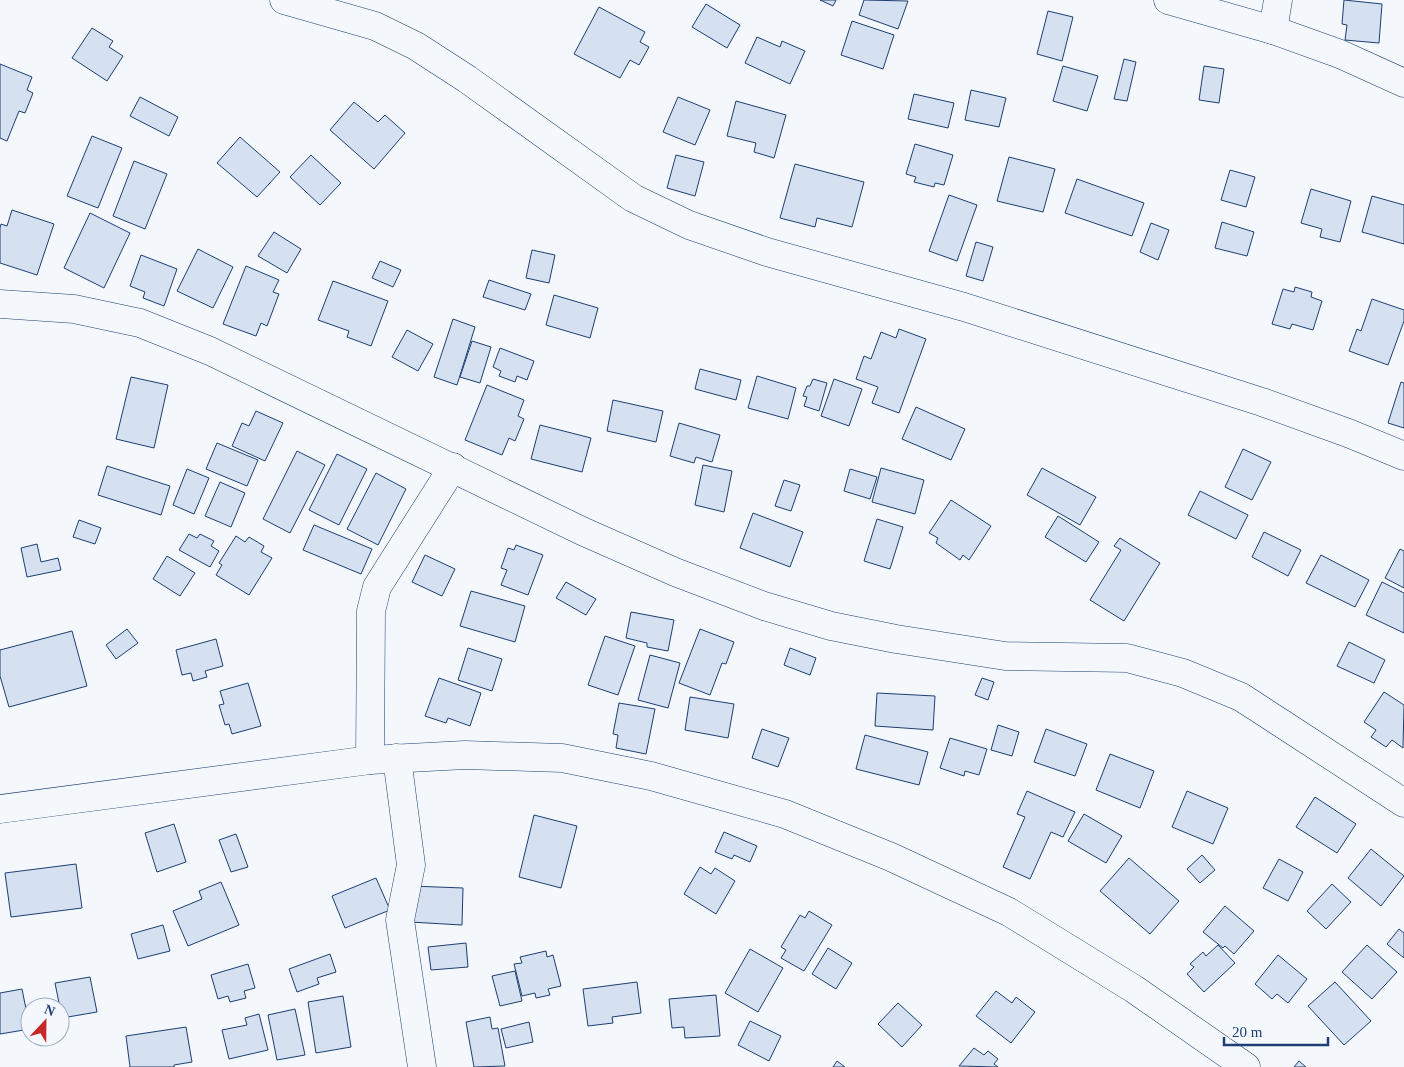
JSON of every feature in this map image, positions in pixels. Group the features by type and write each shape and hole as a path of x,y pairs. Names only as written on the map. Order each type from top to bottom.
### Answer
{"street":[{"path":"284,0 375,26 416,46 467,79 634,198 689,225 767,252 964,307 1262,402 1348,433 1404,456"},
{"path":"1168,0 1273,30 1340,54 1404,83"},
{"path":"1273,30 1278,0"},
{"path":"0,304 74,309 140,323 210,351 582,531 675,572 764,606 831,626 896,639 1005,656 1127,658 1183,673 1241,697 1404,803"},
{"path":"370,760 371,611 377,587 453,467"},
{"path":"0,809 370,760 398,758 465,755 562,758 651,776 785,814 890,857 1009,912 1134,989 1246,1067"},
{"path":"398,758 411,865 400,920 422,1067"}],"building":[{"path":"820,0 836,0 833,6"},
{"path":"864,0 908,1 898,29 859,15"},
{"path":"1344,0 1382,4 1379,43 1345,40 1347,25 1342,24"},
{"path":"706,4 740,25 727,48 692,27"},
{"path":"599,7 645,32 640,42 649,47 639,65 630,60 620,78 574,54"},
{"path":"1048,11 1073,17 1062,61 1037,54"},
{"path":"852,21 894,35 883,69 841,55"},
{"path":"92,28 113,41 109,47 123,56 107,81 72,58"},
{"path":"757,37 780,47 782,41 805,51 790,84 745,63"},
{"path":"1124,59 1136,62 1127,101 1114,99"},
{"path":"0,64 32,77 27,90 33,93 25,113 19,111 7,141 0,138"},
{"path":"1063,66 1098,76 1087,111 1053,101"},
{"path":"1204,66 1224,69 1219,103 1199,100"},
{"path":"971,90 1006,98 999,127 965,120"},
{"path":"914,94 954,103 948,128 908,119"},
{"path":"140,97 178,117 169,136 130,116"},
{"path":"678,97 710,110 695,145 663,132"},
{"path":"736,101 786,115 774,158 754,152 756,143 727,136"},
{"path":"354,102 378,122 385,115 405,133 374,169 330,130"},
{"path":"92,136 122,148 98,208 67,196"},
{"path":"240,137 280,172 257,197 217,163"},
{"path":"915,144 953,155 944,185 935,183 934,187 914,182 916,177 906,174"},
{"path":"311,155 341,183 320,205 290,177"},
{"path":"676,155 704,162 695,196 667,188"},
{"path":"1009,157 1055,169 1043,212 997,201"},
{"path":"134,161 167,174 145,229 113,216"},
{"path":"795,164 864,182 852,227 817,218 815,227 780,218"},
{"path":"1230,170 1255,177 1246,207 1221,200"},
{"path":"1077,179 1144,203 1132,236 1065,213"},
{"path":"1311,189 1351,201 1340,242 1320,237 1322,229 1301,223"},
{"path":"949,195 977,205 957,261 929,251"},
{"path":"1372,196 1404,205 1404,244 1362,232"},
{"path":"12,210 54,224 37,275 0,263 0,228 1,224 7,226"},
{"path":"90,213 130,233 104,288 64,268"},
{"path":"1222,222 1254,232 1247,256 1215,248"},
{"path":"1151,223 1169,230 1158,260 1140,252"},
{"path":"274,232 301,249 287,273 258,256"},
{"path":"976,242 993,247 983,281 966,276"},
{"path":"198,249 233,267 213,308 177,291"},
{"path":"532,250 555,255 549,283 526,278"},
{"path":"141,255 177,269 164,306 143,298 145,292 130,286"},
{"path":"380,261 401,270 393,287 372,278"},
{"path":"246,266 279,280 273,292 279,294 267,326 261,323 256,336 223,324"},
{"path":"489,280 531,294 525,310 483,297"},
{"path":"333,281 388,301 371,346 347,337 349,331 318,320"},
{"path":"1295,287 1312,292 1311,297 1322,301 1313,330 1292,324 1290,329 1272,324 1283,289 1294,292"},
{"path":"554,295 598,308 590,338 546,325"},
{"path":"1372,299 1404,310 1404,321 1388,365 1349,351 1357,329 1361,331"},
{"path":"453,319 475,327 457,385 434,377"},
{"path":"899,329 926,339 899,413 872,403 878,387 856,379 864,356 871,359 881,332 896,338"},
{"path":"407,330 433,344 418,371 392,357"},
{"path":"472,341 491,347 480,383 460,377"},
{"path":"500,348 534,361 527,380 517,376 515,382 499,376 501,371 493,367"},
{"path":"700,369 741,380 736,400 695,389"},
{"path":"757,376 796,388 788,419 748,408"},
{"path":"131,377 168,385 154,448 116,439"},
{"path":"813,379 827,383 819,411 804,406 807,397 803,396 807,386 810,386"},
{"path":"834,379 862,389 849,426 821,416"},
{"path":"1401,382 1404,383 1404,428 1388,423"},
{"path":"487,385 524,400 518,416 524,419 515,441 509,438 502,455 465,440"},
{"path":"613,400 663,411 656,442 607,431"},
{"path":"916,407 965,429 951,460 902,439"},
{"path":"256,411 283,423 265,461 232,446 242,423 249,426"},
{"path":"679,423 720,435 712,462 696,457 694,463 670,456"},
{"path":"540,425 591,438 582,472 531,459"},
{"path":"217,443 258,460 247,486 206,469"},
{"path":"1243,449 1271,462 1252,500 1225,487"},
{"path":"297,451 325,465 290,533 263,519"},
{"path":"337,454 367,469 339,525 309,510"},
{"path":"703,465 732,471 724,512 695,505"},
{"path":"107,466 170,486 161,515 98,495"},
{"path":"881,468 924,480 915,514 872,502"},
{"path":"1042,468 1096,497 1080,525 1027,495"},
{"path":"187,469 209,478 194,514 173,505"},
{"path":"850,469 877,477 870,499 844,491"},
{"path":"376,473 406,489 378,545 347,529"},
{"path":"784,480 800,485 791,511 775,506"},
{"path":"220,482 245,493 231,527 205,516"},
{"path":"1200,491 1248,515 1236,539 1188,515"},
{"path":"951,500 991,526 969,560 963,555 960,560 936,543 938,538 929,533"},
{"path":"753,513 803,532 790,567 740,548"},
{"path":"1058,516 1099,542 1086,562 1045,537"},
{"path":"877,519 903,527 890,569 864,561"},
{"path":"79,520 101,528 95,544 73,537"},
{"path":"314,525 372,549 361,574 303,550"},
{"path":"1264,532 1301,550 1288,576 1252,557"},
{"path":"189,534 197,538 200,534 214,541 211,546 219,551 210,567 179,550"},
{"path":"236,536 245,542 249,537 264,546 261,552 272,558 249,595 216,575 222,565 219,563"},
{"path":"1120,538 1160,563 1124,621 1090,600 1121,550 1114,546"},
{"path":"37,544 41,562 58,558 61,570 27,577 21,548"},
{"path":"516,545 543,555 528,595 501,585 507,570 501,568 508,548 514,550"},
{"path":"1400,549 1404,551 1404,588 1385,578"},
{"path":"425,555 455,569 442,596 412,582"},
{"path":"1321,555 1369,580 1355,607 1306,583"},
{"path":"167,556 195,573 180,596 153,579"},
{"path":"566,582 596,599 586,615 556,598"},
{"path":"1382,582 1404,593 1404,633 1366,615"},
{"path":"471,591 525,606 515,642 460,626"},
{"path":"631,612 674,620 668,651 647,647 647,643 626,638"},
{"path":"127,629 138,643 116,659 106,645"},
{"path":"700,629 734,642 726,664 722,663 710,695 679,683"},
{"path":"72,631 87,686 9,707 0,676 0,650"},
{"path":"605,636 635,646 618,695 588,685"},
{"path":"216,639 223,666 205,671 207,677 193,681 191,673 182,675 176,650"},
{"path":"1349,642 1385,660 1374,683 1337,666"},
{"path":"468,648 502,659 492,691 458,680"},
{"path":"790,648 816,658 810,675 784,665"},
{"path":"650,655 680,663 668,708 638,700"},
{"path":"439,678 481,693 470,726 448,718 446,723 425,716"},
{"path":"982,678 994,682 988,700 975,695"},
{"path":"248,683 261,726 232,734 229,724 225,725 219,705 224,704 220,691"},
{"path":"1384,692 1404,705 1403,748 1392,740 1386,747 1371,737 1376,730 1364,722"},
{"path":"877,693 935,696 933,730 875,726"},
{"path":"690,697 734,704 728,738 685,730"},
{"path":"619,703 655,709 646,754 616,748 618,735 613,734"},
{"path":"998,725 1019,732 1012,756 991,750"},
{"path":"762,729 789,738 778,767 752,758"},
{"path":"1046,729 1087,744 1075,776 1034,762"},
{"path":"865,735 928,752 919,785 856,769"},
{"path":"950,738 987,749 979,775 965,771 964,776 940,768"},
{"path":"1110,754 1154,771 1140,808 1096,790"},
{"path":"1027,791 1075,812 1063,837 1051,832 1030,879 1003,867 1025,817 1017,814"},
{"path":"1187,791 1228,808 1213,844 1172,827"},
{"path":"1315,797 1356,824 1337,853 1296,827"},
{"path":"1084,814 1122,836 1106,863 1068,841"},
{"path":"534,815 577,826 561,888 519,877"},
{"path":"174,824 186,862 157,872 145,833"},
{"path":"724,832 757,846 750,862 734,855 732,859 715,852"},
{"path":"236,834 248,867 231,872 219,840"},
{"path":"1371,849 1404,876 1381,906 1348,878"},
{"path":"1202,855 1215,870 1200,883 1187,869"},
{"path":"1129,858 1179,901 1150,934 1100,891"},
{"path":"1279,859 1303,872 1288,901 1263,888"},
{"path":"76,864 82,908 11,917 5,873"},
{"path":"700,867 711,874 715,868 735,881 716,914 684,894"},
{"path":"376,878 390,910 345,928 332,896"},
{"path":"221,882 239,925 188,946 173,911 202,899 199,891"},
{"path":"1332,884 1351,902 1326,929 1307,911"},
{"path":"411,886 463,888 462,925 410,922"},
{"path":"1225,906 1254,931 1234,954 1203,932"},
{"path":"809,911 832,925 804,971 781,958 786,950 781,947 800,915 805,918"},
{"path":"163,925 170,951 138,959 131,934"},
{"path":"1399,929 1404,933 1404,958 1387,944"},
{"path":"466,943 468,967 431,970 428,947"},
{"path":"1218,945 1235,963 1204,992 1187,974 1194,967 1190,964 1203,952 1206,956"},
{"path":"1367,945 1397,972 1372,999 1342,972"},
{"path":"828,948 852,963 836,989 812,974"},
{"path":"750,949 783,968 758,1012 725,993"},
{"path":"546,951 547,957 553,955 561,986 548,989 550,995 536,998 535,993 522,996 514,964 522,963 520,957"},
{"path":"330,954 336,972 317,978 319,984 297,992 289,969"},
{"path":"1278,955 1307,979 1288,1003 1277,994 1272,999 1255,984"},
{"path":"248,964 255,988 244,991 246,998 230,1002 228,996 218,999 211,975"},
{"path":"515,971 522,1001 500,1006 492,976"},
{"path":"90,977 97,1012 70,1017 70,997 58,997 55,983"},
{"path":"637,982 641,1013 612,1017 613,1023 588,1026 583,989"},
{"path":"1335,982 1371,1021 1344,1045 1308,1006"},
{"path":"22,989 24,997 20,997 20,1031 0,1034 0,993"},
{"path":"996,991 1012,1003 1016,997 1035,1012 1011,1043 976,1016"},
{"path":"716,995 720,1036 685,1038 684,1027 672,1028 669,999"},
{"path":"343,996 351,1047 316,1053 308,1002"},
{"path":"898,1003 922,1025 902,1047 878,1024"},
{"path":"295,1009 305,1055 277,1060 268,1015"},
{"path":"259,1014 268,1050 229,1059 222,1030 247,1025 245,1018"},
{"path":"490,1017 492,1029 498,1028 505,1066 474,1067 466,1022"},
{"path":"750,1021 781,1036 769,1061 738,1045"},
{"path":"529,1022 533,1042 506,1048 501,1029"},
{"path":"186,1027 192,1062 174,1065 174,1067 130,1067 126,1036"},
{"path":"974,1048 984,1055 988,1051 998,1059 994,1064 998,1067 959,1066"},
{"path":"837,1061 845,1067 833,1067"},
{"path":"1299,1061 1306,1067 1294,1067"}]}
